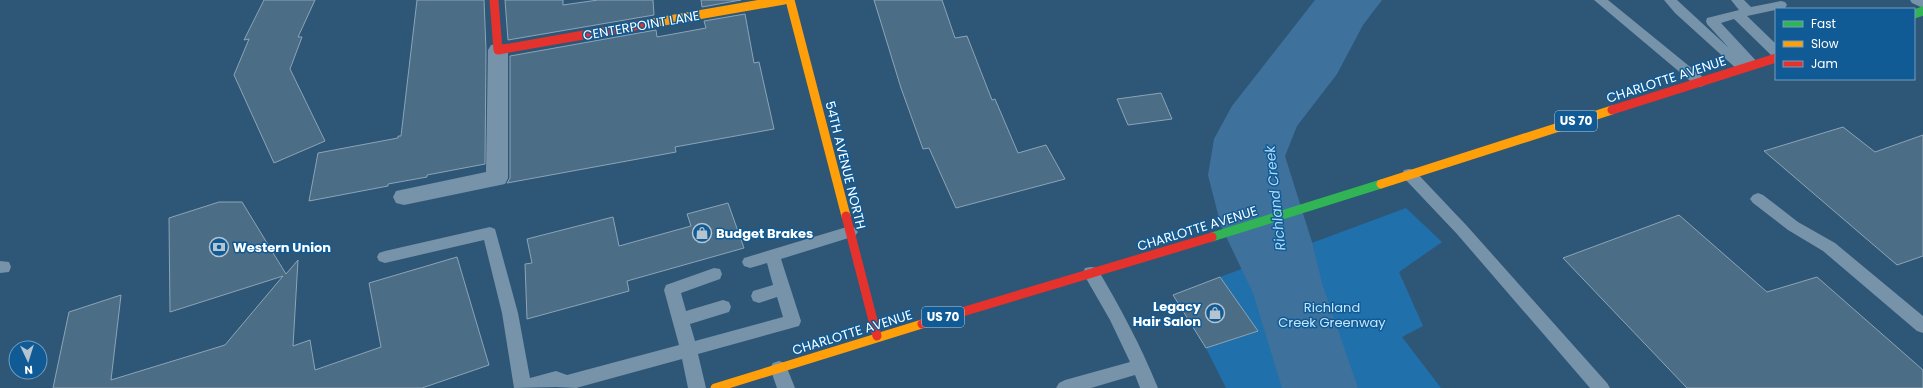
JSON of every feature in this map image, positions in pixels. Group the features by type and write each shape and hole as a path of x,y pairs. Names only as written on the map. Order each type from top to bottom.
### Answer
{"main road":[{"path":"494,0 498,50"},
{"name":"CENTERPOINT LANE","path":"498,50 784,0"},
{"name":"54TH AVENUE NORTH","path":"790,0 878,336"},
{"name":"CHARLOTTE AVENUE","path":"715,388 878,336 1172,250 1775,58"}],"street":[{"path":"404,197 497,178 498,50"}],"lane":[{"path":"1600,0 1700,82"},
{"path":"1670,0 1678,10 1749,67"},
{"path":"1737,0 1742,13 1775,51"},
{"path":"1916,0 1923,4"},
{"path":"1749,67 1712,21 1782,5"},
{"path":"1409,174 1462,230 1601,388"},
{"path":"1758,198 1793,226 1829,247 1923,326"},
{"path":"750,262 850,232"},
{"path":"385,258 490,233 510,313 523,388 556,379 567,386 793,320 772,255"},
{"path":"1091,273 1116,314 1141,366 1149,388"},
{"path":"697,388 689,350 672,290 714,274"},
{"path":"759,296 783,288"},
{"path":"681,320 723,307"},
{"path":"1066,388 1141,366"},
{"path":"778,368 786,388"}],"green space":[{"name":"Richland Creek Greenway","path":"1406,208 1442,242 1399,272 1423,326 1402,337 1441,388 1226,388 1206,348 1258,331 1220,277"}],"water":[{"name":"Richland Creek","path":"1315,0 1382,0 1363,25 1337,74 1297,126 1285,156 1312,242 1322,283 1358,388 1282,388 1253,293 1221,226 1208,175 1214,139 1232,106"}],"building":[{"path":"264,0 315,0 298,37 302,37 290,69 325,141 274,163 234,75 249,39 244,40"},
{"path":"417,0 484,0 486,50 485,164 427,175 427,177 388,184 388,186 309,201 318,153 398,138 398,136 401,136"},
{"path":"505,0 563,0 563,5 598,0 653,0 654,15 508,40"},
{"path":"701,0 741,0 702,7"},
{"path":"874,0 942,0 955,38 967,36 992,100 995,99 1018,153 1046,145 1065,179 956,208 929,148 923,149 901,88"},
{"path":"745,14 754,63 759,62 774,129 675,147 676,152 507,183 510,178 510,56 656,30 657,37 706,28 704,21"},
{"path":"1161,93 1172,119 1128,125 1117,99"},
{"path":"1843,127 1875,152 1923,135 1923,256 1897,265 1764,151"},
{"path":"219,202 242,202 286,274 298,260 293,346 310,340 315,370 381,347 369,283 457,257 489,365 422,388 53,388 69,312 121,295 111,380 225,345 283,276 170,312 169,218"},
{"path":"728,203 744,248 627,281 629,291 527,319 525,264 532,263 527,239 613,217 619,246 691,226 687,214"},
{"path":"1679,215 1767,292 1817,277 1923,370 1923,388 1687,388 1563,258"},
{"name":"Legacy Hair Salon","path":"1220,277 1258,331 1206,348 1173,295"}],"traffic: fast":[{"path":"1915,14 1923,11"},
{"path":"1212,237 1381,184"}],"traffic: slow":[{"path":"652,23 784,0"},
{"path":"790,0 846,216"},
{"path":"1381,184 1612,110"},
{"path":"715,388 922,324"}],"traffic: jam":[{"path":"494,0 498,50 652,23"},
{"path":"1612,110 1775,58"},
{"path":"846,216 877,336"},
{"path":"922,324 1212,237"}],"place":[{"name":"Budget Brakes","path":"702,233"},
{"name":"Western Union","path":"219,247"},
{"name":"Legacy Hair Salon","path":"1215,313"}]}
